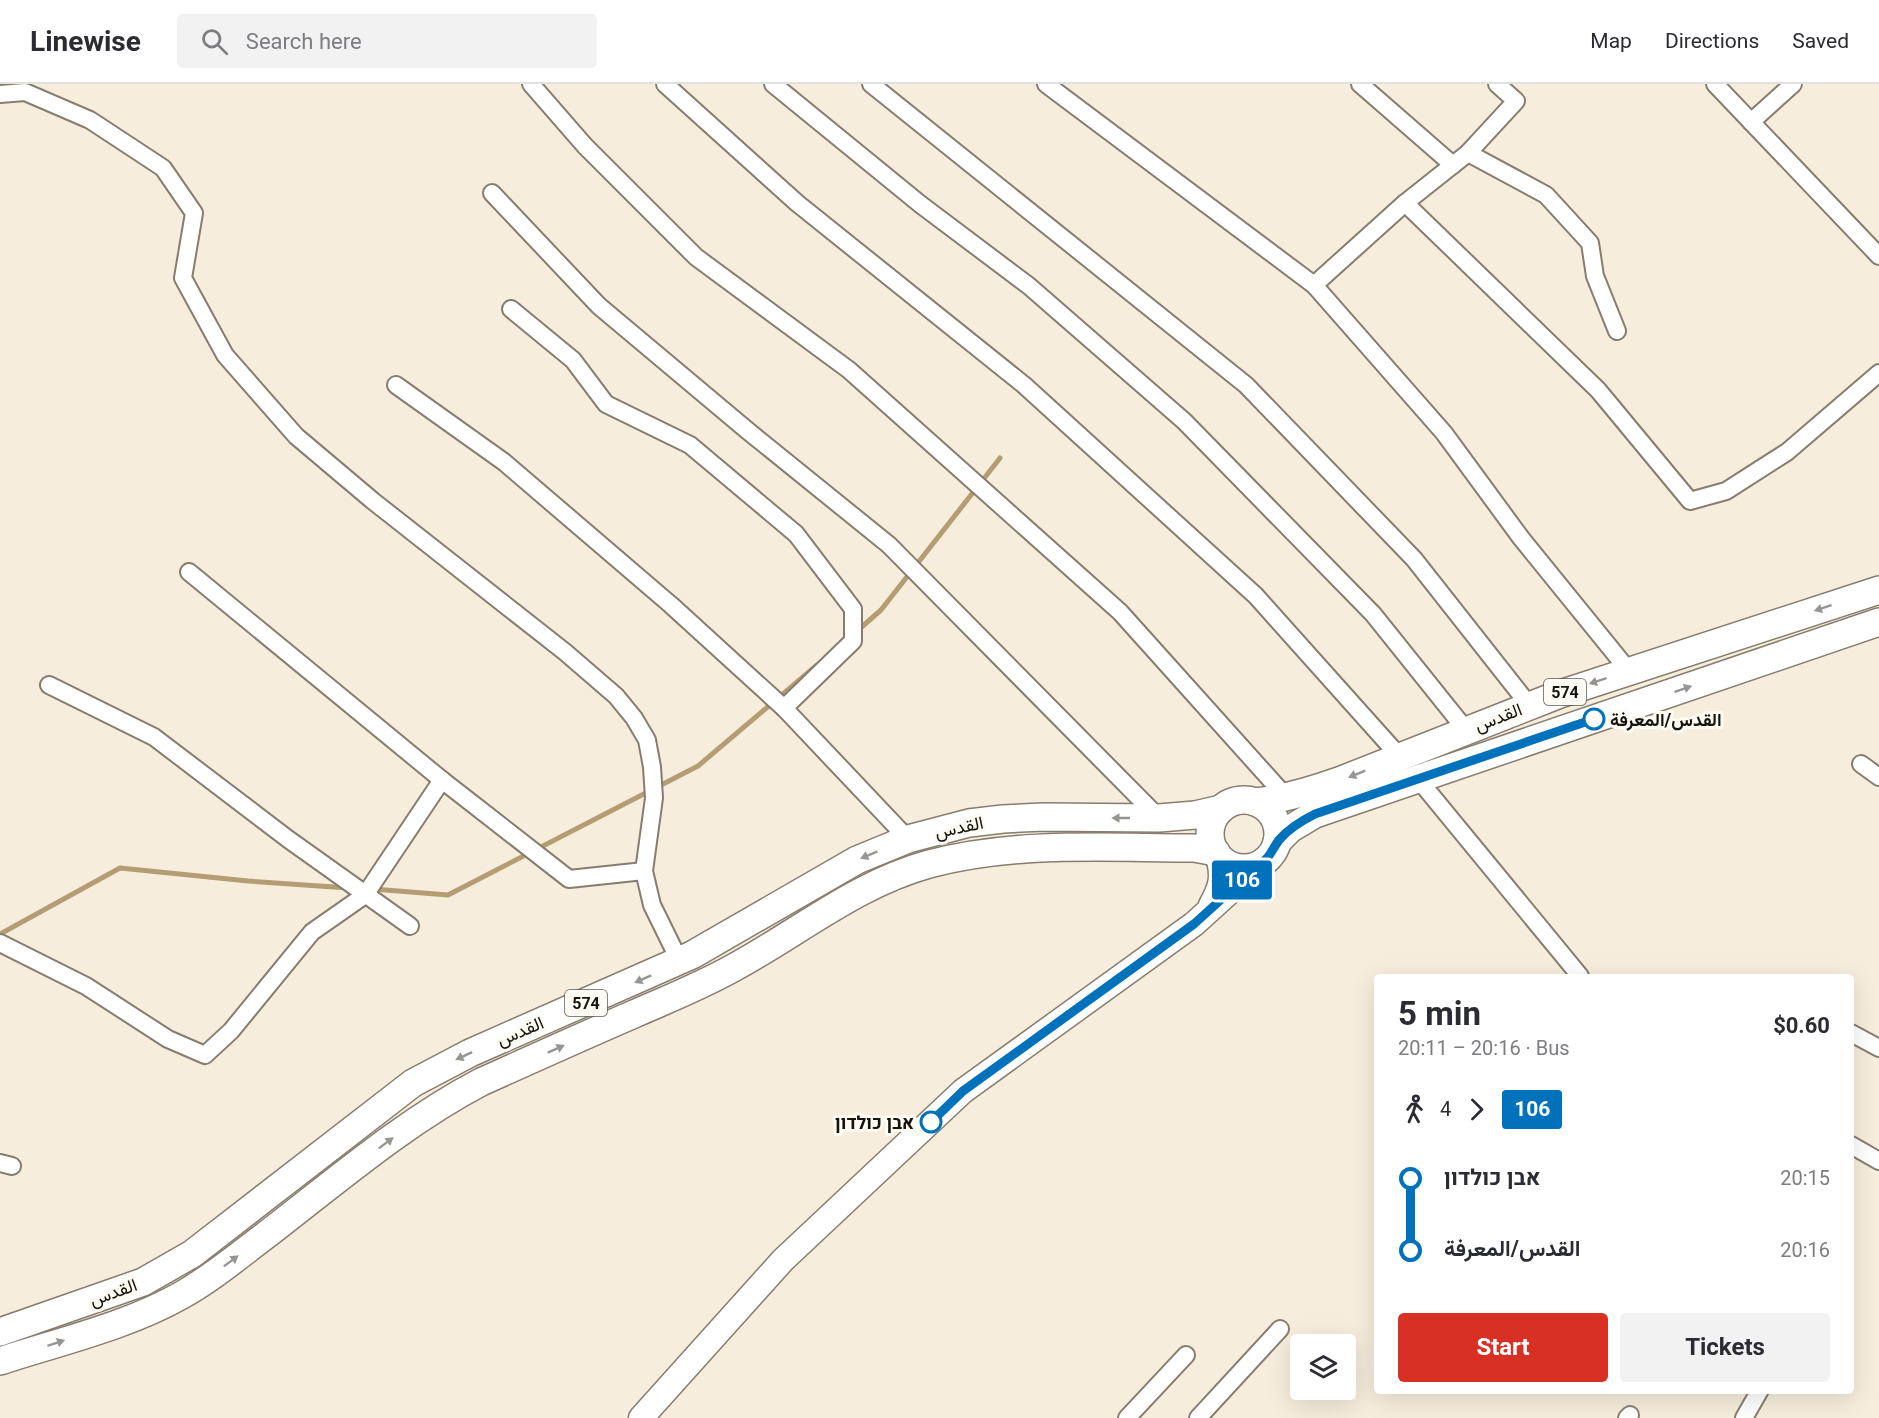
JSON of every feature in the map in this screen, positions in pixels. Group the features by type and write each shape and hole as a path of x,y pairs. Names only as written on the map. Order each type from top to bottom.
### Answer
{"main road":[{"name":"القدس","path":"1255,802 1287,798 1339,781 1529,705 1879,590"},
{"name":"القدس","path":"1277,842 1295,825 1315,814 1879,622"},
{"name":"574","path":"1221,809 1239,801 1255,802"},
{"path":"1255,802 1269,810 1275,820 1278,831 1277,842"},
{"name":"القدس","path":"0,1332 151,1277 192,1254 412,1083 470,1053 680,962 857,860 908,839 941,829 1003,819 1159,818 1221,809"},
{"path":"1217,854 1210,837 1211,826 1221,809"},
{"name":"574","path":"1217,854 1227,864 1237,868 1258,866 1267,860 1277,842"},
{"name":"القدس","path":"0,1361 129,1319 156,1309 182,1295 228,1264 406,1127 458,1094 698,986 756,955 855,895 893,877 927,865 993,851 1055,846 1194,848 1217,854"}],"street":[{"path":"531,84 585,146 696,257 849,370 1120,612 1287,798"},
{"path":"666,84 797,203 1024,385 1256,596 1400,757"},
{"path":"773,84 920,204 1029,286 1184,421 1373,614 1466,730"},
{"path":"871,84 1246,384 1414,559 1529,705"},
{"path":"1046,84 1314,285 1444,433 1521,538 1629,671"},
{"path":"1360,84 1453,165"},
{"path":"1314,285 1405,203 1468,153 1516,101 1497,84"},
{"path":"1714,84 1879,256"},
{"path":"1751,122 1793,84"},
{"path":"0,94 25,92 90,120 163,168 194,213 183,278 225,354 296,436 373,501 565,652 616,696 634,718 647,740 652,767 654,798 644,871 652,905 680,962"},
{"path":"1468,153 1546,195 1590,243 1595,276 1617,331"},
{"path":"492,193 599,306 889,545 1159,818"},
{"path":"1405,203 1598,390 1690,501 1726,491 1787,452 1879,373"},
{"path":"511,309 573,360 606,404 690,445 796,534 854,609 853,641 784,708"},
{"path":"396,385 504,462 671,605 784,708 908,839"},
{"path":"189,572 442,780 569,879 644,871"},
{"path":"49,685 154,737 288,840 410,926"},
{"path":"1861,764 1879,777"},
{"path":"1418,779 1578,974"},
{"path":"0,942 86,986 168,1039 205,1055 231,1031 312,932 365,895 442,780"},
{"path":"1207,913 1221,882 1222,871 1217,854"},
{"path":"641,1418 783,1260 963,1091 1194,924 1258,866"},
{"path":"1854,1035 1879,1048"},
{"path":"1854,1147 1879,1161"},
{"path":"1198,1418 1280,1329"},
{"path":"1127,1418 1186,1355"},
{"path":"1744,1418 1758,1394"}],"waterway":[{"path":"856,632 881,610 1000,458"},
{"path":"373,889 448,895 698,766 817,665"},
{"path":"0,934 120,868 348,888"}],"bus line":[{"name":"106","path":"931,1122 963,1091 1194,924 1267,860 1277,842 1299,822 1315,814 1594,719"}],"place":[{"name":"القدس/المعرفة","path":"1594,719"},
{"name":"אבן כולדון","path":"931,1122"}]}
